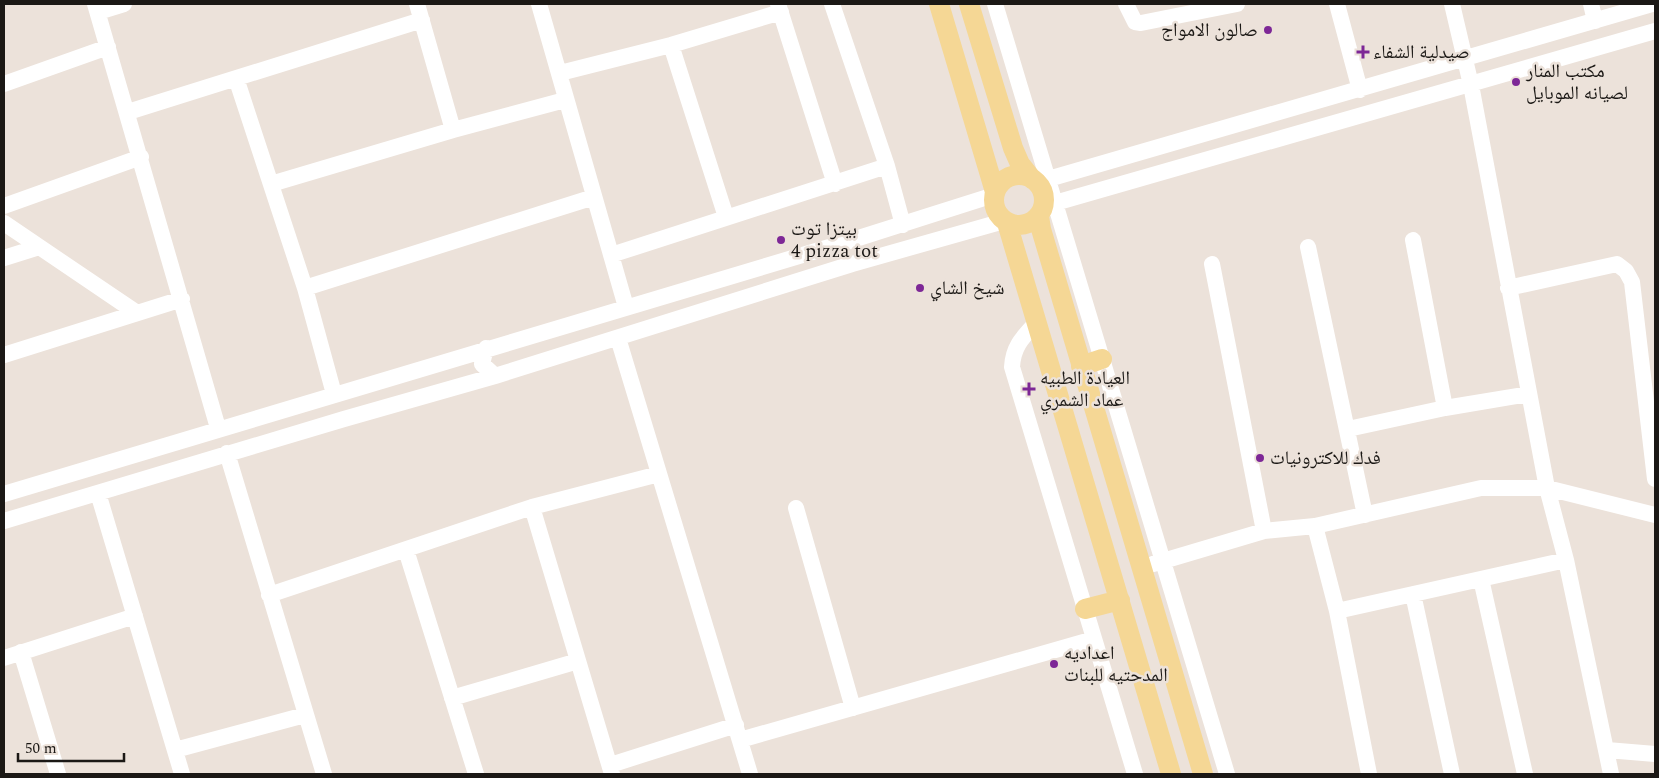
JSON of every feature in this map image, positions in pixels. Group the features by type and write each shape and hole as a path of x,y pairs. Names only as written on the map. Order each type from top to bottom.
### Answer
{"main road":[{"path":"939,4 994,193 995,210 1005,222 1037,322 1173,771"},
{"path":"969,4 1013,148 1020,164 1039,180 1081,366 1142,569 1197,770"},
{"path":"994,193 998,185 1010,176 1025,176 1039,180"},
{"path":"1005,222 1021,226 1028,224 1045,211"},
{"path":"1081,366 1102,359"},
{"path":"1085,609 1120,600"}],"street":[{"path":"124,4 97,8 218,428"},
{"path":"417,4 453,130"},
{"path":"539,4 560,74 565,100 626,307"},
{"path":"832,4 887,166 903,225"},
{"path":"995,4 1039,180 1360,90 1652,4"},
{"path":"1126,4 1134,22 1141,23 1230,4"},
{"path":"1337,4 1360,90"},
{"path":"1452,4 1471,85 1547,488 1566,560 1611,774"},
{"path":"1591,4 1595,21"},
{"path":"560,74 671,45 779,8 835,184"},
{"path":"128,112 422,20"},
{"path":"1227,774 1102,359 1045,211 1655,31"},
{"path":"671,45 726,217"},
{"path":"4,84 108,47"},
{"path":"236,78 305,288 334,394"},
{"path":"271,184 453,130 565,100"},
{"path":"4,206 141,157"},
{"path":"611,255 887,166"},
{"path":"4,494 218,428 903,225 994,193"},
{"path":"305,288 594,197"},
{"path":"4,521 227,453 445,392 852,264 1005,222"},
{"path":"4,223 137,314"},
{"path":"1413,240 1445,408"},
{"path":"846,242 852,264"},
{"path":"4,258 38,247"},
{"path":"1308,247 1365,515"},
{"path":"1212,264 1264,531"},
{"path":"1508,288 1617,264 1626,271 1632,282 1655,479"},
{"path":"4,356 182,299"},
{"path":"1037,322 1016,344 1012,367 1135,774"},
{"path":"618,338 750,774"},
{"path":"486,348 482,364 495,376"},
{"path":"436,364 450,372 450,380 445,392"},
{"path":"1348,429 1445,408 1529,394"},
{"path":"227,453 324,774"},
{"path":"269,595 532,508 659,474"},
{"path":"1142,569 1264,531 1315,526 1481,488 1547,488 1655,515"},
{"path":"98,492 114,554 135,616 182,774"},
{"path":"532,508 611,770 738,733 852,708 1094,639"},
{"path":"796,508 852,708"},
{"path":"1315,526 1337,610 1369,774"},
{"path":"406,550 476,774"},
{"path":"1337,610 1566,560"},
{"path":"1482,579 1525,774"},
{"path":"1413,594 1452,774"},
{"path":"4,658 135,616"},
{"path":"21,652 58,774"},
{"path":"452,698 578,661"},
{"path":"175,750 305,715"},
{"path":"1607,750 1655,754"}],"place":[{"name":"صالون الامواج","path":"1268,30"},
{"name":"صيدلية الشفاء","path":"1363,52"},
{"name":"مكتب المنار لصيانه الموبايل","path":"1516,82"},
{"name":"بيتزا توت 4 pizza tot","path":"781,240"},
{"name":"شيخ الشاي","path":"920,288"},
{"name":"العيادة الطبيه عماد الشمري","path":"1029,389"},
{"name":"فدك للاكترونيات","path":"1260,458"},
{"name":"اعداديه المدحتيه للبنات","path":"1054,664"}]}
